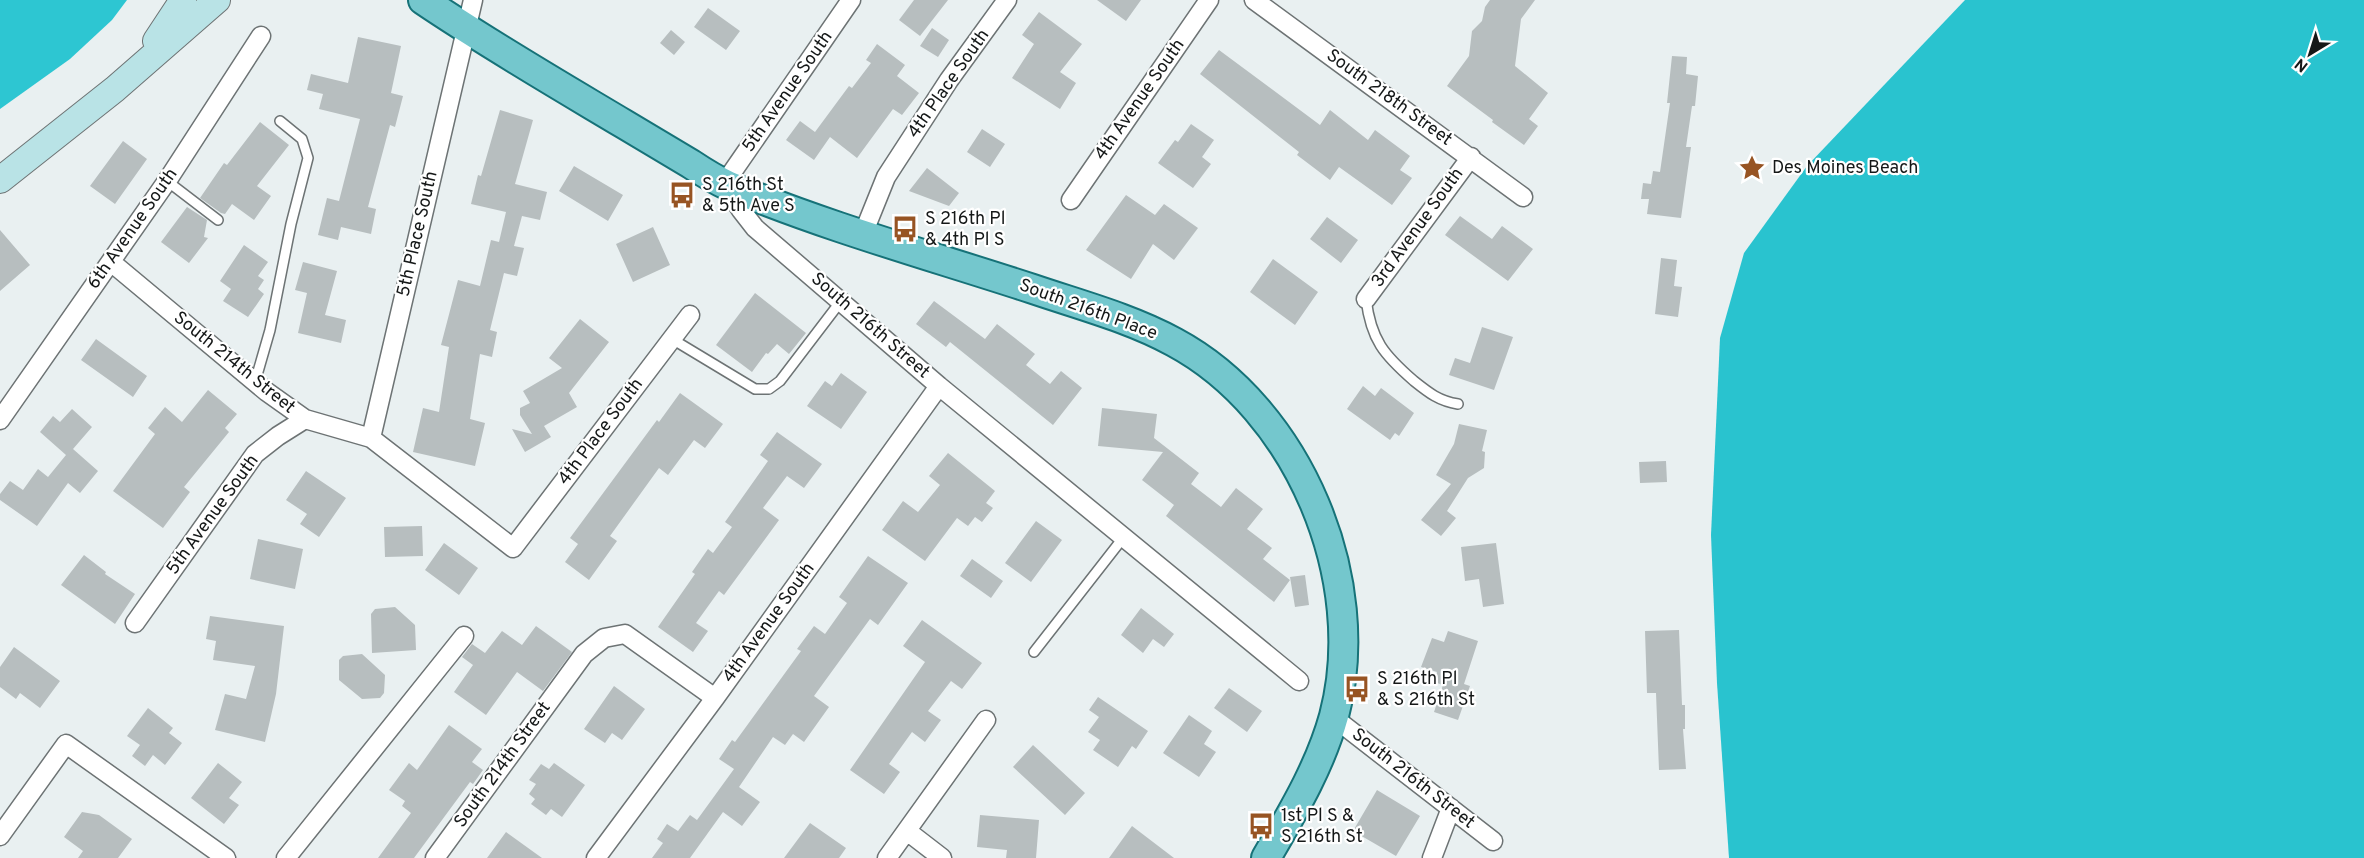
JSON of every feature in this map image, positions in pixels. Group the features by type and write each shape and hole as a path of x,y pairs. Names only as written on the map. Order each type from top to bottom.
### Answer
{"main road":[{"path":"115,88 154,45 183,0"},
{"path":"0,180 115,88 217,0"},
{"name":"South 216th Street","path":"423,0 466,29 724,184"},
{"name":"South 216th Place","path":"724,184 824,222 1122,320 1172,341 1206,362 1242,395 1274,431 1309,488 1323,523 1341,596 1342,673 1333,717 1299,801 1266,858"}],"street":[{"path":"466,29 473,0"},
{"name":"5th Avenue South","path":"724,184 851,0"},
{"name":"4th Place South","path":"863,234 886,177 949,80 1007,0"},
{"name":"4th Avenue South","path":"1071,200 1209,0"},
{"name":"South 218th Street","path":"1254,0 1523,197"},
{"name":"5th Place South","path":"370,438 466,29"},
{"name":"6th Avenue South","path":"0,420 167,181 261,36"},
{"name":"3rd Avenue South","path":"1366,300 1471,157"},
{"name":"South 216th Street","path":"724,184 755,228 939,386 1299,681"},
{"name":"South 214th Street","path":"111,262 255,382 305,419 370,438 513,548"},
{"name":"4th Place South","path":"513,548 690,315"},
{"name":"4th Avenue South","path":"596,858 715,698 939,386"},
{"name":"5th Avenue South","path":"135,623 255,454 305,419"},
{"name":"South 214th Street","path":"435,858 584,654 604,638 625,634 715,698"},
{"path":"286,858 464,636"},
{"name":"South 216th Street","path":"1333,717 1493,841"},
{"path":"887,858 986,720"},
{"path":"0,836 66,744 226,858"},
{"path":"1432,858 1451,808"},
{"path":"907,831 942,858"}],"lane":[{"path":"255,382 270,330 291,224 308,158 302,139 280,121"},
{"path":"167,181 218,220"},
{"path":"1366,300 1373,331 1386,356 1432,396 1444,402 1458,404"},
{"path":"672,339 755,389 769,389 780,381 841,301"},
{"path":"1034,652 1124,538"}],"shaded area":[{"path":"0,0 127,0 112,20 70,59 0,109"},
{"path":"1965,0 2364,0 2364,858 1729,858 1717,683 1711,535 1720,338 1744,253 1807,166"}],"building":[{"path":"914,0 948,0 920,36 899,20"},
{"path":"1097,0 1141,0 1126,21"},
{"path":"1490,0 1535,0 1521,19 1515,66 1548,93 1529,119 1538,126 1524,145 1447,86 1469,56 1472,31 1482,21 1485,7"},
{"path":"708,8 740,31 726,50 694,27"},
{"path":"1039,12 1082,44 1060,72 1076,83 1060,109 1012,78 1034,44 1022,35"},
{"path":"932,28 949,40 938,57 920,46"},
{"path":"671,30 685,42 674,55 660,43"},
{"path":"358,37 401,46 391,93 403,96 395,127 390,125 368,207 376,209 371,234 341,227 338,240 318,235 327,198 339,201 360,119 319,109 323,94 307,90 311,74 348,83"},
{"path":"877,44 905,65 897,76 919,93 902,115 893,109 857,158 830,137 814,160 786,140 800,121 815,132 849,86 852,88 871,63 866,60"},
{"path":"1219,50 1320,125 1330,110 1368,140 1375,130 1410,156 1400,170 1412,178 1392,205 1339,167 1330,180 1297,155 1299,152 1200,74"},
{"path":"1672,56 1687,57 1686,74 1698,76 1695,106 1692,106 1686,147 1691,147 1681,218 1647,214 1649,199 1641,199 1643,183 1651,184 1653,171 1660,172 1670,103 1667,103"},
{"path":"500,110 533,120 515,184 547,192 540,220 522,216 514,246 524,248 517,276 504,273 490,330 497,332 492,357 480,354 470,419 485,423 475,466 413,452 423,408 439,412 449,347 441,345 458,280 480,286 491,240 499,242 506,212 471,204 478,175 481,176"},
{"path":"260,122 289,145 257,186 271,196 254,220 232,204 225,214 221,213 200,198 224,163 227,165"},
{"path":"1191,124 1214,140 1202,157 1211,164 1193,188 1158,163 1175,140 1178,142"},
{"path":"982,129 1005,144 990,167 967,152"},
{"path":"123,141 147,159 115,204 90,186"},
{"path":"574,166 623,195 608,221 559,191"},
{"path":"927,168 959,193 949,206 909,191"},
{"path":"1126,195 1155,215 1164,204 1198,228 1174,260 1153,244 1131,279 1086,250"},
{"path":"187,207 207,220 204,237 208,238 189,263 161,242"},
{"path":"1460,216 1492,239 1502,226 1533,249 1508,281 1445,235"},
{"path":"1327,217 1358,240 1341,263 1310,239"},
{"path":"653,227 670,265 633,282 616,244"},
{"path":"0,230 30,265 0,291"},
{"path":"244,245 268,262 258,276 264,280 258,289 264,294 248,317 223,301 231,289 220,281"},
{"path":"1661,258 1677,260 1674,286 1682,287 1678,317 1655,314"},
{"path":"1273,259 1318,292 1295,325 1250,292"},
{"path":"303,262 337,271 325,315 346,320 341,343 298,333 307,293 295,290"},
{"path":"755,293 806,333 789,354 777,344 768,354 766,353 752,372 716,345"},
{"path":"934,301 985,339 997,324 1035,354 1026,365 1050,384 1061,371 1082,388 1053,425 950,342 946,347 916,324"},
{"path":"580,319 609,342 569,393 577,407 544,426 551,437 525,452 512,429 532,434 520,415 520,408 530,403 523,391 562,368 549,358"},
{"path":"1482,327 1513,337 1494,390 1449,375 1455,358 1470,363"},
{"path":"96,339 147,376 133,397 81,360"},
{"path":"841,373 867,392 841,429 807,406 825,381 832,386"},
{"path":"1363,386 1375,396 1381,388 1414,413 1399,436 1395,433 1390,440 1347,409"},
{"path":"208,390 237,414 225,428 229,432 184,487 190,492 163,528 113,491 155,434 148,428 165,407 182,422"},
{"path":"680,393 723,424 705,448 694,440 668,475 659,468 610,536 617,541 589,580 565,562 578,544 570,538 657,420 659,422"},
{"path":"1102,408 1157,414 1154,438 1199,473 1191,484 1221,507 1236,488 1263,509 1247,529 1272,548 1263,559 1290,580 1274,602 1166,516 1174,505 1142,480 1163,452 1098,446"},
{"path":"72,409 92,427 73,449 98,471 80,493 68,483 37,526 0,500 0,494 10,481 23,490 38,469 48,477 66,455 40,432 53,416 60,422"},
{"path":"1459,424 1487,430 1482,451 1485,452 1484,468 1468,478 1447,511 1456,518 1441,536 1421,520 1451,484 1436,475 1454,444"},
{"path":"777,432 822,464 804,488 787,476 763,508 779,520 724,595 719,591 696,623 708,631 693,652 658,627 695,574 692,572 708,549 713,553 732,527 725,522 768,461 760,455"},
{"path":"948,453 995,491 986,503 993,508 982,522 975,517 968,526 957,518 925,561 882,530 903,501 918,512 940,485 929,476"},
{"path":"1666,461 1667,482 1640,483 1639,462"},
{"path":"306,471 346,498 319,537 300,524 307,514 286,500"},
{"path":"1036,521 1062,540 1031,582 1005,563"},
{"path":"422,526 423,556 385,557 384,527"},
{"path":"258,539 303,549 295,589 250,579"},
{"path":"444,543 478,568 459,595 425,570"},
{"path":"1496,543 1504,604 1483,607 1479,579 1465,581 1461,547"},
{"path":"84,555 106,572 105,574 135,594 115,624 61,585"},
{"path":"868,556 908,583 878,625 870,619 814,696 829,707 804,742 793,734 785,745 773,737 739,787 760,802 742,826 723,812 690,858 652,858 663,843 657,839 667,824 678,831 690,815 697,820 734,769 719,759 732,740 735,742 801,651 797,649 814,626 825,634 847,603 839,597"},
{"path":"972,559 1003,581 991,598 960,576"},
{"path":"1305,575 1309,605 1295,607 1290,577"},
{"path":"395,607 415,625 416,650 372,653 371,614 375,609"},
{"path":"1141,608 1174,634 1164,647 1153,639 1143,653 1121,635"},
{"path":"210,616 284,626 276,694 265,742 215,730 225,694 246,699 255,666 213,660 216,641 206,639"},
{"path":"922,620 982,663 962,689 951,681 928,711 941,720 925,742 912,732 889,764 900,772 884,794 850,770 925,662 903,646"},
{"path":"536,626 572,652 543,691 517,672 486,715 454,692 473,665 462,657 472,644 485,653 502,631 522,645"},
{"path":"1679,630 1682,705 1685,705 1685,729 1683,729 1686,769 1659,770 1656,693 1647,693 1645,631"},
{"path":"1448,631 1478,641 1464,684 1470,686 1458,720 1434,712 1443,685 1434,682 1437,672 1421,667 1432,638 1444,642"},
{"path":"14,647 60,681 40,708 20,693 16,699 0,687 0,667"},
{"path":"362,654 385,675 384,693 380,698 362,699 339,680 339,660 343,656"},
{"path":"614,686 645,709 622,740 612,733 605,743 584,729"},
{"path":"1229,688 1262,711 1247,732 1214,708"},
{"path":"1098,697 1148,731 1136,749 1132,746 1118,767 1093,750 1100,740 1088,732 1099,717 1089,710"},
{"path":"148,708 173,728 169,733 182,743 165,765 153,755 145,766 132,756 140,745 127,736"},
{"path":"1189,715 1212,731 1204,744 1216,752 1199,777 1163,753"},
{"path":"449,725 482,749 472,762 483,770 473,784 470,782 414,858 378,858 411,813 402,806 405,801 389,790 409,763 417,770"},
{"path":"1033,745 1085,793 1065,815 1013,767"},
{"path":"218,763 242,782 229,798 239,805 224,824 191,798"},
{"path":"554,763 585,785 562,817 551,809 546,815 531,804 535,799 529,794 536,784 529,780 541,764 549,769"},
{"path":"1377,790 1420,816 1396,856 1353,831"},
{"path":"82,812 99,815 132,839 118,858 78,858 83,851 64,837"},
{"path":"980,815 1039,820 1036,858 1006,858 1007,850 977,847"},
{"path":"810,823 846,848 839,858 784,858"},
{"path":"1132,826 1174,858 1109,858"},
{"path":"506,832 542,858 487,858"}],"place":[{"name":"Des Moines Beach","path":"1752,168"},
{"name":"S 216th St & 5th Ave S","path":"682,195"},
{"name":"S 216th Pl & 4th Pl S","path":"905,229"},
{"name":"S 216th Pl & S 216th St","path":"1357,689"},
{"name":"1st Pl S & S 216th St","path":"1261,826"}]}
